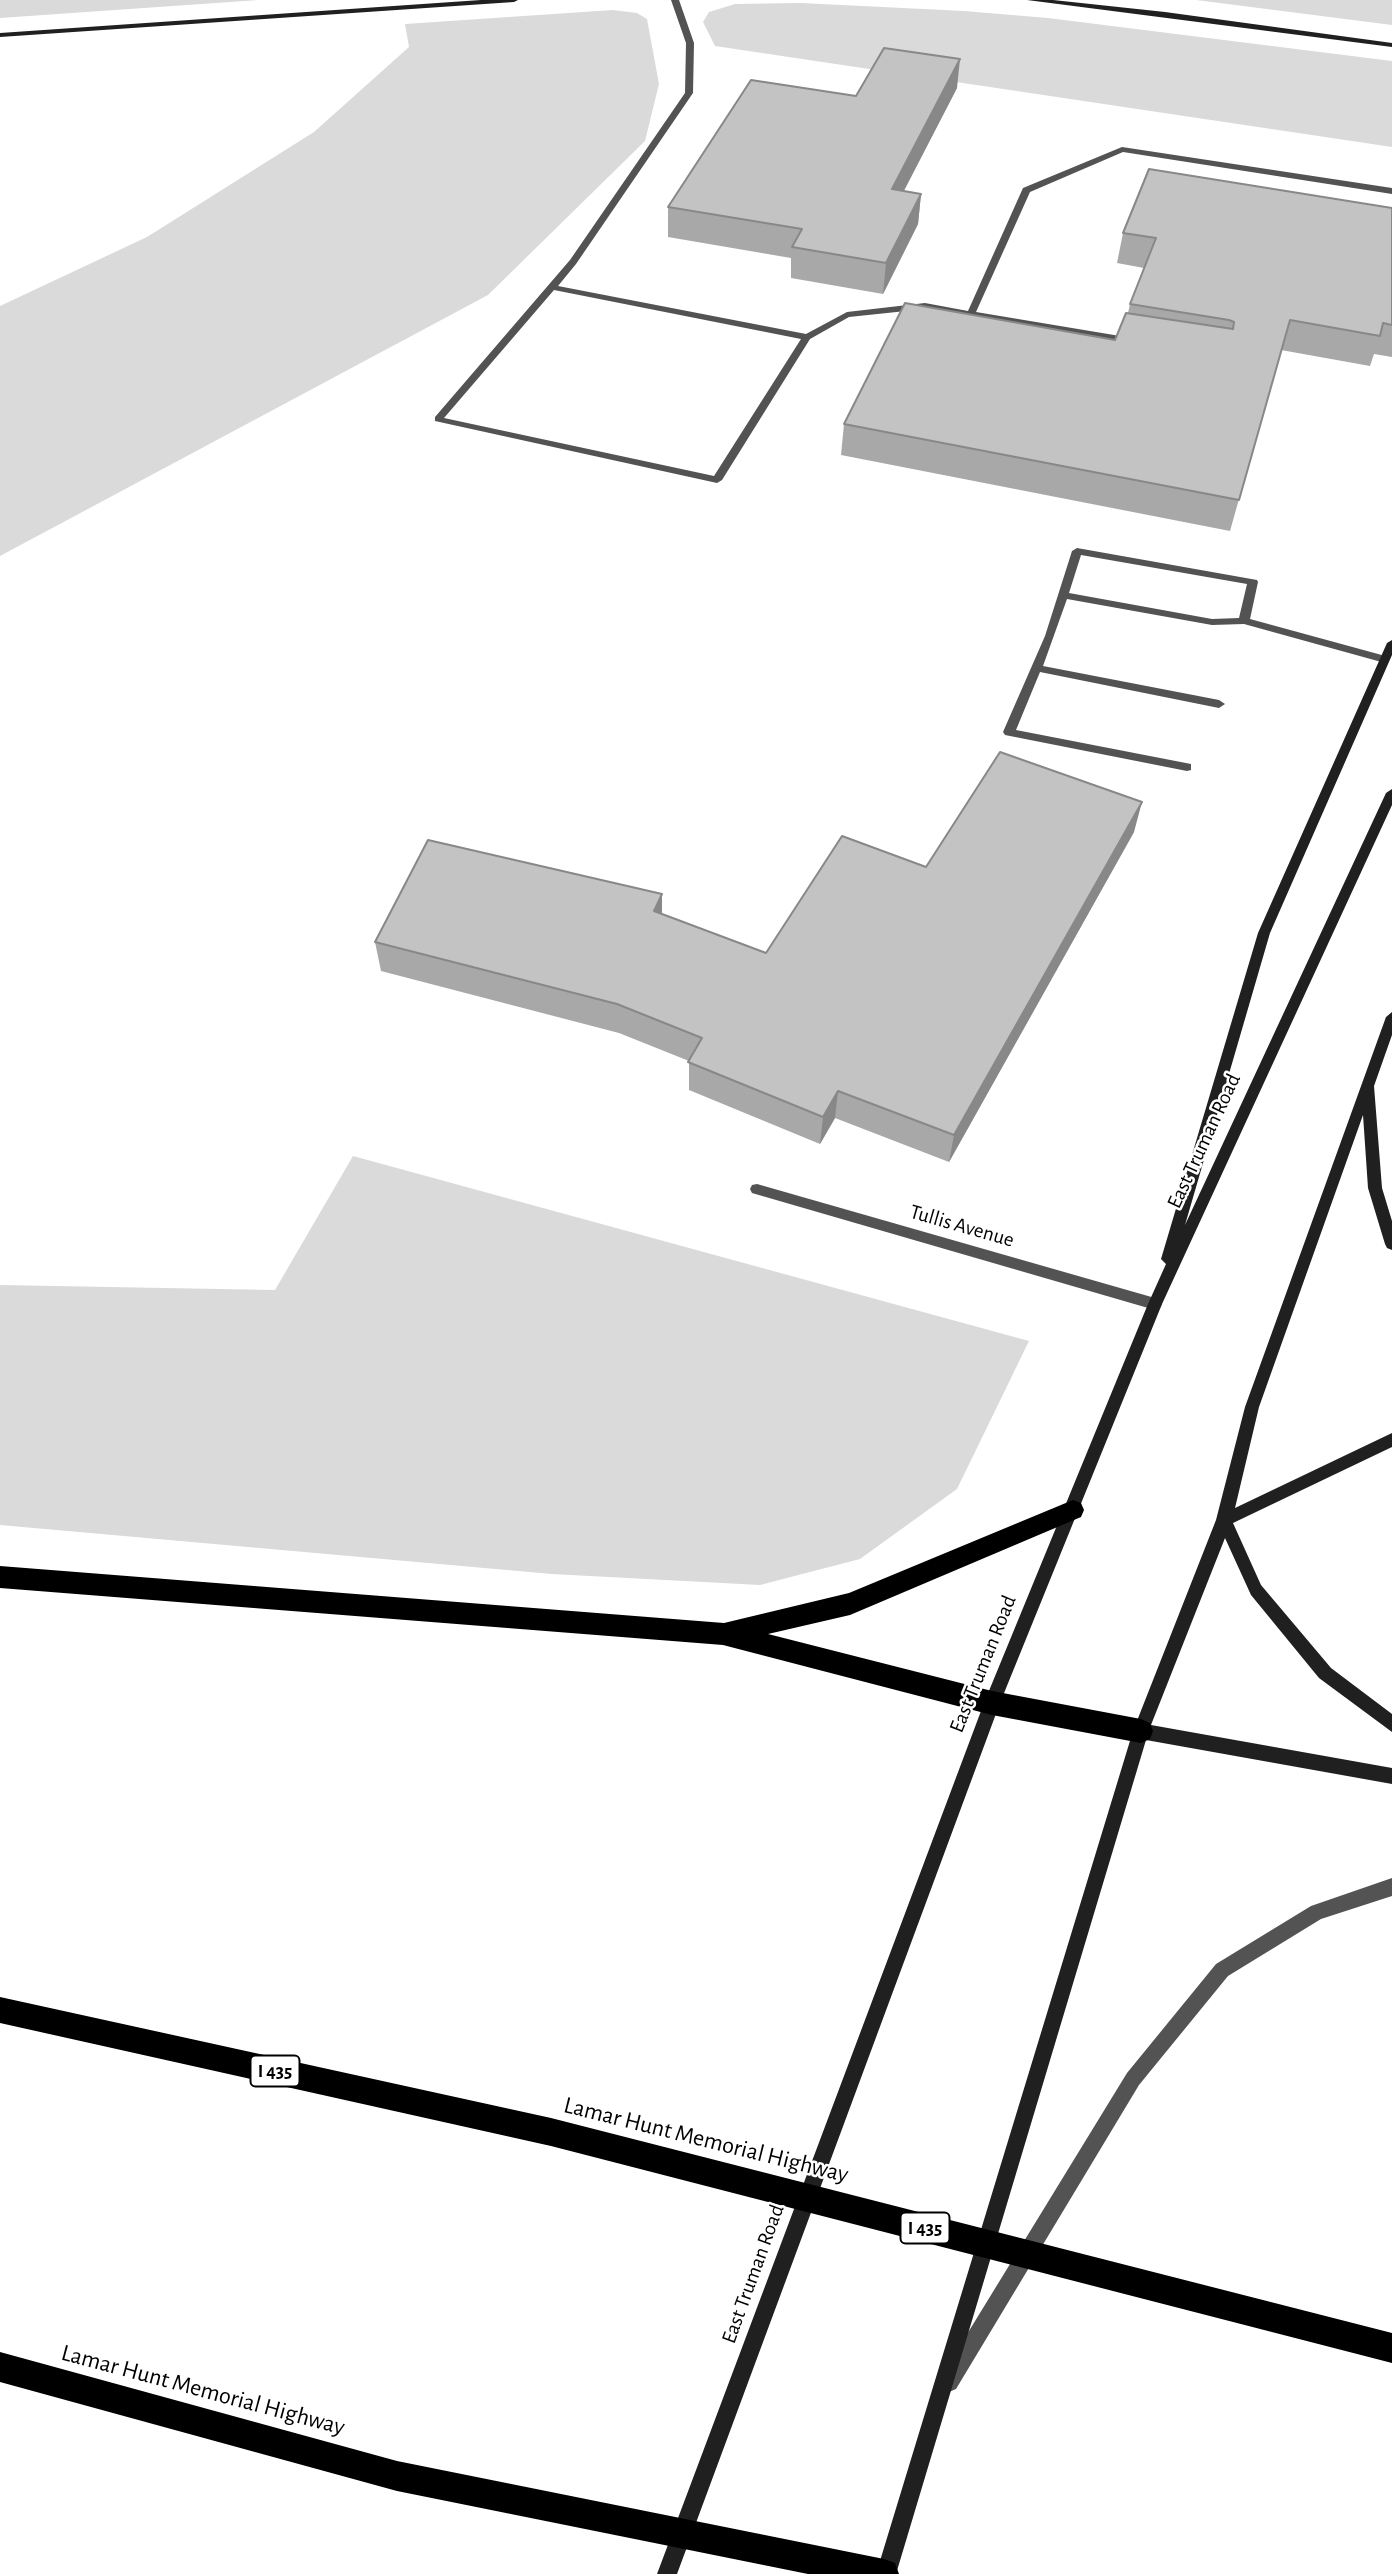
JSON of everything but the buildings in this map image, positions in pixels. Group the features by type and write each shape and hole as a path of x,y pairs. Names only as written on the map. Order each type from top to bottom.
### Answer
{"highway":[{"path":"723,1634 850,1604 1073,1510"},
{"path":"0,1577 723,1634 992,1703 1141,1731"},
{"name":"Lamar Hunt Memorial Highway","path":"0,2010 551,2132 1392,2348"},
{"name":"Lamar Hunt Memorial Highway","path":"0,2367 397,2476 885,2574"}],"main road":[{"path":"0,35 514,0"},
{"path":"1031,0 1165,14 1392,45"},
{"path":"1155,1304 1264,933 1392,643"},
{"name":"East Truman Road","path":"667,2574 992,1703 1155,1304 1392,793"},
{"path":"885,2574 1141,1731 1224,1520 1252,1407 1392,1017"},
{"path":"1367,1081 1374,1188 1392,1244"},
{"path":"1224,1520 1392,1440"},
{"path":"1224,1520 1256,1590 1325,1673 1392,1724"},
{"path":"1141,1731 1392,1776"}],"street":[{"path":"675,0 690,43 689,93 573,262 438,419 718,481 807,337 847,315 925,306 1142,343"},
{"path":"971,314 1027,190 1122,149 1392,191"},
{"path":"551,287 807,337"},
{"path":"1187,767 1009,732 1036,668 1077,551 1253,582 1244,621"},
{"path":"1063,595 1212,622 1244,621 1385,659"},
{"path":"1036,668 1219,704"},
{"name":"Tullis Avenue","path":"757,1189 1155,1304"},
{"path":"939,2398 1133,2080 1222,1970 1317,1912 1392,1887"}],"shaded area":[{"path":"0,0 259,0 0,18"},
{"path":"1196,0 1392,0 1392,25"},
{"path":"801,3 1048,18 1392,61 1392,147 715,46 703,22 709,12 735,4"},
{"path":"613,10 637,13 647,19 659,84 645,141 488,295 0,556 0,306 147,237 314,132 409,47 405,24"},
{"path":"353,1156 1029,1341 957,1489 860,1559 760,1585 552,1574 0,1525 0,1285 275,1290"}]}
